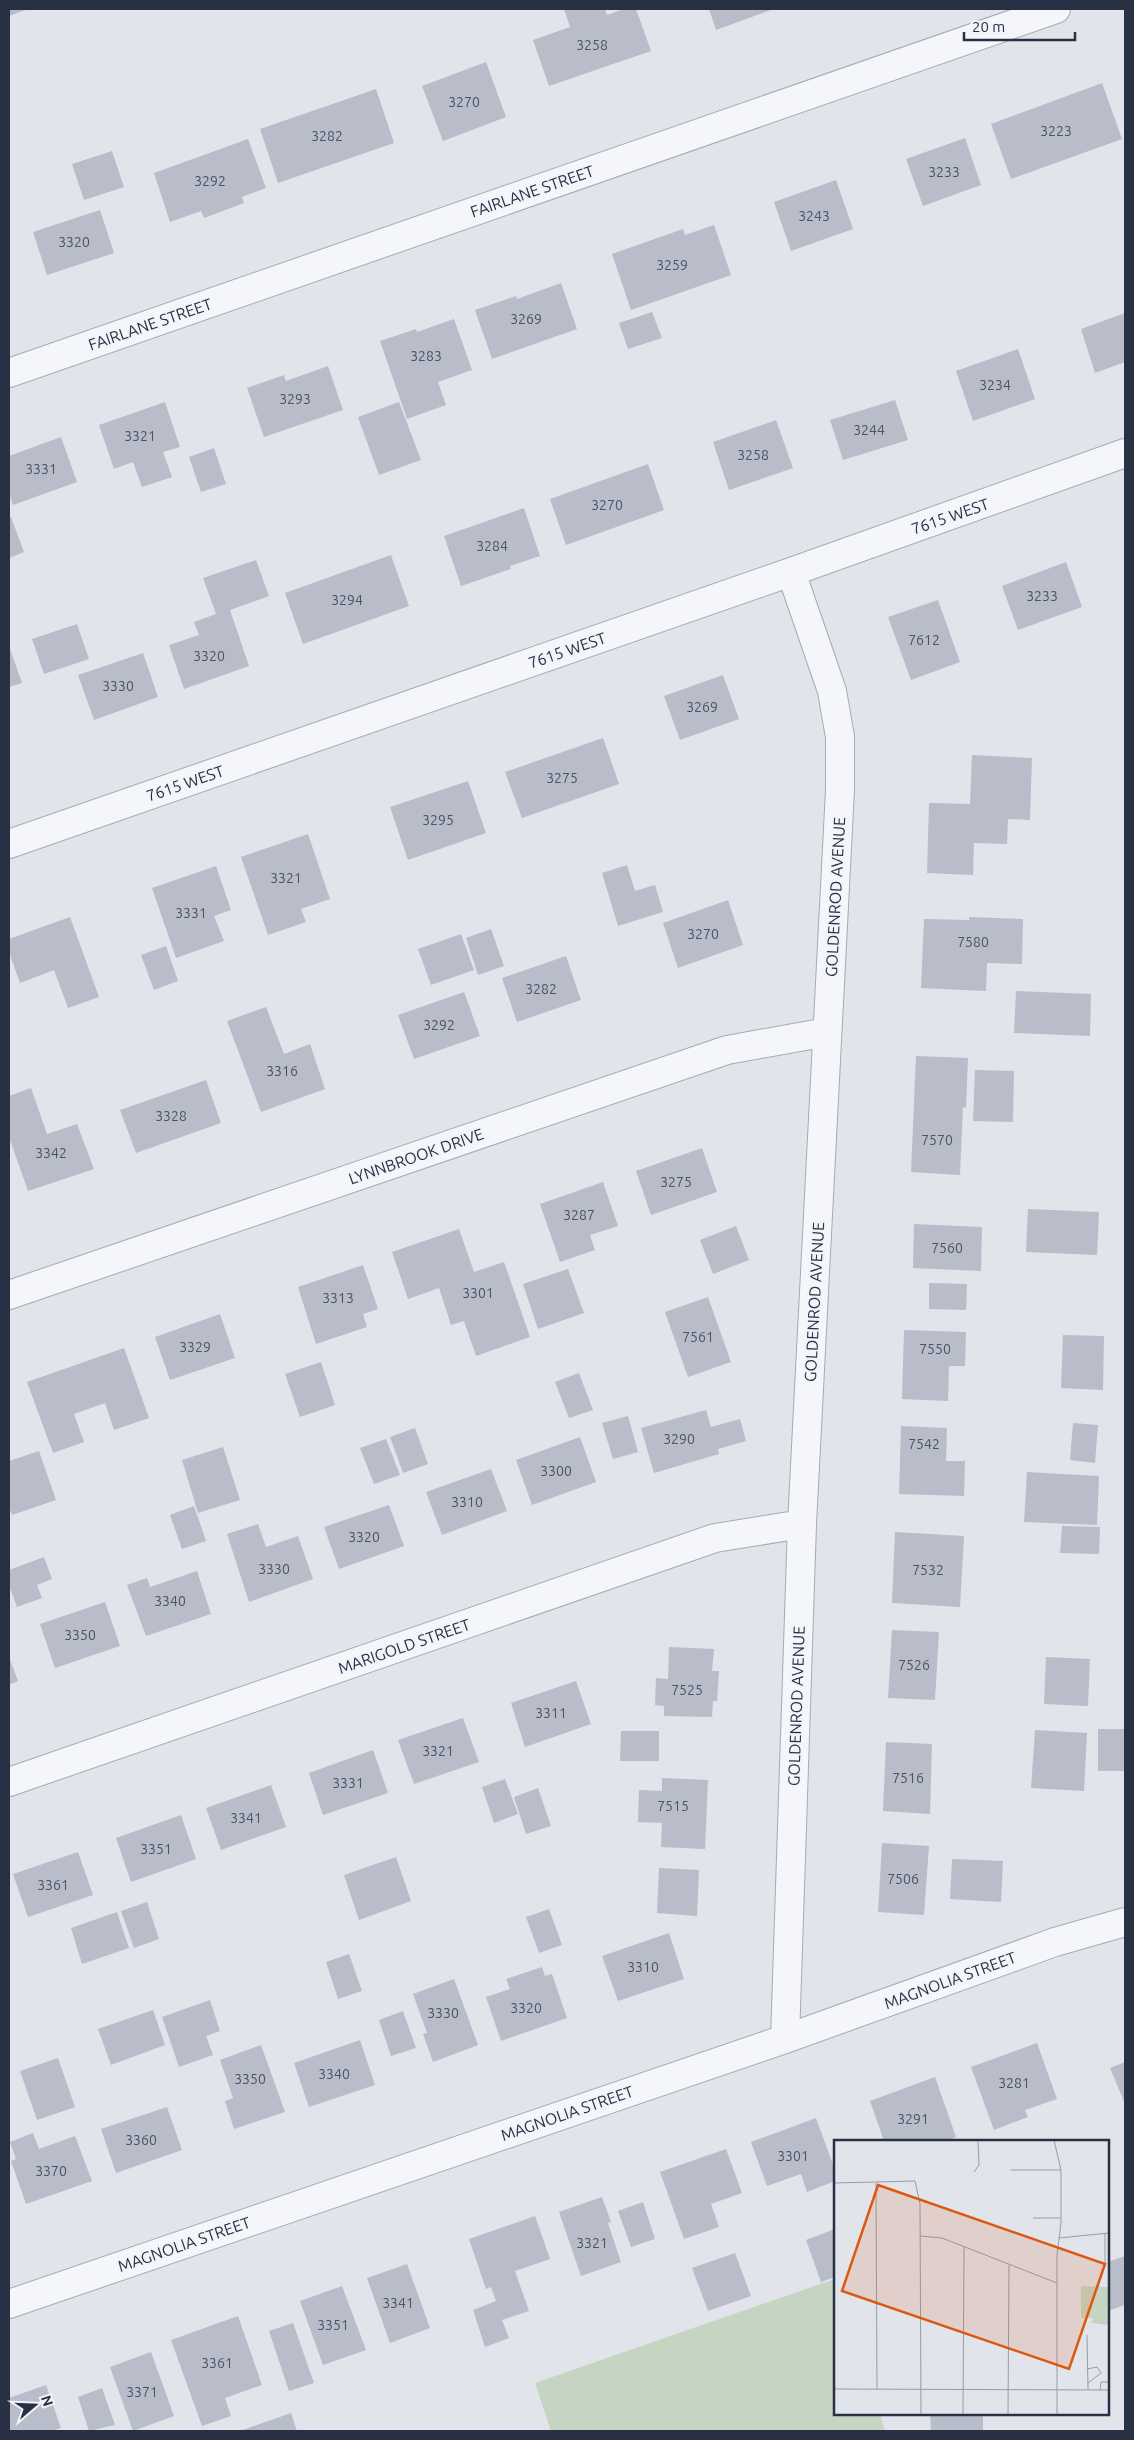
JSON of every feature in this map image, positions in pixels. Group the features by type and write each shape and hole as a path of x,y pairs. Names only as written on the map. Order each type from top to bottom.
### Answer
{"street":[{"name":"FAIRLANE STREET","path":"9,373 1056,9"},
{"name":"7615 WEST","path":"9,844 1125,454"},
{"name":"GOLDENROD AVENUE","path":"785,2038 802,1524 840,790 840,737 832,690 791,572"},
{"name":"LYNNBROOK DRIVE","path":"9,1295 727,1050 828,1032"},
{"name":"MARIGOLD STREET","path":"9,1782 716,1538 802,1524"},
{"name":"MAGNOLIA STREET","path":"9,2304 785,2038 1055,1942 1125,1922"}],"green space":[{"path":"834,2279 834,2415 880,2415 885,2431 551,2431 535,2383"}],"building":[{"path":"9,9 28,9 9,16"},
{"path":"564,9 605,9 607,15 624,9 636,9 651,51 549,86 533,40 570,27"},
{"path":"709,9 774,9 716,30"},
{"path":"486,62 506,117 443,141 422,86"},
{"path":"1102,83 1122,139 1011,179 991,124"},
{"path":"376,89 394,143 278,183 260,129"},
{"path":"965,138 981,185 923,206 906,159"},
{"path":"248,139 266,188 242,197 244,203 204,218 201,211 170,222 154,173"},
{"path":"112,151 124,187 84,200 72,164"},
{"path":"836,180 853,229 791,251 774,202"},
{"path":"100,210 114,253 47,275 33,232"},
{"path":"714,225 731,275 631,310 612,254 683,229 685,235"},
{"path":"561,283 577,329 492,359 475,310 516,296 517,299"},
{"path":"652,312 662,338 628,349 619,323"},
{"path":"1125,313 1125,362 1095,373 1081,329"},
{"path":"454,319 472,370 438,382 446,405 407,419 380,341 416,329 417,332"},
{"path":"1018,349 1035,399 973,421 956,371"},
{"path":"328,366 343,410 264,437 247,388 284,375 286,381"},
{"path":"895,400 908,440 843,460 830,420"},
{"path":"165,402 180,447 163,452 172,477 142,487 133,462 114,469 99,425"},
{"path":"399,402 421,460 379,475 358,417"},
{"path":"776,420 793,468 729,490 713,442"},
{"path":"61,437 77,482 13,505 9,493 9,456"},
{"path":"214,448 226,484 201,492 189,457"},
{"path":"648,464 664,510 566,545 550,499"},
{"path":"524,508 540,556 510,566 511,569 461,586 444,536"},
{"path":"11,517 24,552 9,558 9,518"},
{"path":"391,555 409,606 303,644 285,593"},
{"path":"256,560 269,596 230,610 249,666 184,689 169,645 199,635 194,622 216,614 203,578"},
{"path":"1066,562 1082,607 1018,630 1002,586"},
{"path":"938,600 960,662 911,680 888,617"},
{"path":"77,624 89,659 44,674 32,639"},
{"path":"9,646 22,683 9,687"},
{"path":"143,653 158,697 94,720 78,675"},
{"path":"723,675 739,719 680,740 664,696"},
{"path":"603,738 619,784 522,818 505,772"},
{"path":"972,755 1032,758 1030,820 1008,819 1007,844 974,843 973,875 927,873 929,803 970,804"},
{"path":"468,781 486,833 408,860 390,807"},
{"path":"308,834 330,899 301,909 306,922 268,935 241,857"},
{"path":"627,865 635,891 655,885 663,912 618,926 602,873"},
{"path":"216,866 231,910 214,916 224,941 176,958 152,888"},
{"path":"728,900 743,945 678,968 663,923"},
{"path":"70,917 99,997 68,1008 54,970 20,983 9,952 9,939"},
{"path":"969,917 1023,919 1022,964 987,963 986,991 921,988 924,919 969,920"},
{"path":"491,929 504,966 478,975 466,938"},
{"path":"461,934 474,970 431,985 418,949"},
{"path":"166,946 178,981 154,990 141,955"},
{"path":"566,956 581,1000 517,1022 502,978"},
{"path":"1016,991 1091,994 1090,1036 1014,1033"},
{"path":"464,992 480,1036 414,1059 398,1015"},
{"path":"266,1007 284,1054 310,1044 325,1089 261,1112 227,1021"},
{"path":"916,1056 968,1058 966,1108 963,1107 960,1175 911,1172"},
{"path":"975,1070 1014,1071 1013,1122 973,1121"},
{"path":"206,1080 221,1123 136,1153 120,1110"},
{"path":"31,1088 47,1134 77,1124 94,1169 28,1191 9,1137 9,1096"},
{"path":"702,1148 717,1192 651,1215 636,1171"},
{"path":"603,1182 618,1226 590,1235 595,1250 560,1262 540,1204"},
{"path":"1028,1209 1099,1212 1097,1255 1026,1252"},
{"path":"914,1224 982,1227 981,1271 913,1268"},
{"path":"736,1226 749,1260 713,1274 700,1240"},
{"path":"459,1229 474,1272 504,1262 530,1337 476,1356 464,1321 451,1325 439,1288 408,1299 392,1252"},
{"path":"363,1265 378,1309 363,1314 367,1327 316,1344 298,1287"},
{"path":"568,1269 584,1313 538,1329 523,1284"},
{"path":"929,1283 967,1284 966,1310 929,1309"},
{"path":"708,1297 731,1362 688,1377 665,1312"},
{"path":"220,1314 235,1358 170,1380 155,1337"},
{"path":"904,1330 966,1332 965,1366 949,1366 948,1401 902,1399"},
{"path":"1063,1335 1104,1336 1103,1390 1061,1388"},
{"path":"124,1348 149,1418 114,1430 105,1403 74,1414 84,1442 53,1453 27,1382"},
{"path":"321,1362 335,1405 300,1417 285,1374"},
{"path":"579,1373 593,1410 569,1418 555,1382"},
{"path":"706,1410 711,1427 740,1419 746,1441 718,1449 719,1454 654,1473 641,1428"},
{"path":"628,1416 638,1452 613,1459 602,1423"},
{"path":"1073,1423 1098,1425 1095,1463 1070,1460"},
{"path":"901,1426 947,1428 946,1461 965,1461 964,1496 899,1494"},
{"path":"415,1428 428,1464 403,1473 390,1437"},
{"path":"580,1437 596,1482 532,1505 516,1460"},
{"path":"386,1439 400,1475 374,1484 360,1448"},
{"path":"223,1447 240,1500 198,1513 182,1460"},
{"path":"39,1451 56,1500 12,1515 9,1507 9,1461"},
{"path":"491,1469 507,1511 442,1535 426,1492"},
{"path":"1027,1472 1099,1476 1097,1525 1024,1522"},
{"path":"389,1505 404,1546 339,1569 324,1527"},
{"path":"194,1506 206,1541 182,1549 170,1515"},
{"path":"258,1524 266,1547 298,1536 313,1579 249,1602 227,1534"},
{"path":"1062,1526 1100,1527 1099,1554 1060,1553"},
{"path":"895,1532 964,1536 960,1607 892,1603"},
{"path":"44,1557 52,1579 37,1585 42,1598 17,1607 9,1585 9,1570"},
{"path":"197,1571 211,1614 146,1636 127,1585 147,1578 150,1587"},
{"path":"105,1602 120,1646 55,1668 40,1624"},
{"path":"892,1630 939,1632 935,1700 888,1698"},
{"path":"669,1647 714,1649 712,1671 719,1671 717,1701 713,1701 712,1717 664,1716 664,1706 655,1705 656,1678 668,1679"},
{"path":"9,1657 18,1681 9,1685"},
{"path":"1046,1657 1090,1659 1088,1706 1044,1704"},
{"path":"576,1681 591,1724 525,1747 511,1703"},
{"path":"463,1718 479,1762 414,1784 398,1740"},
{"path":"1098,1729 1125,1729 1125,1771 1098,1771"},
{"path":"1035,1730 1087,1733 1084,1791 1031,1788"},
{"path":"621,1731 659,1731 659,1761 620,1761"},
{"path":"886,1742 932,1744 930,1814 883,1811"},
{"path":"373,1750 388,1793 323,1815 309,1773"},
{"path":"662,1778 708,1780 705,1849 661,1847 662,1823 638,1822 639,1790 662,1791"},
{"path":"505,1779 518,1814 494,1823 482,1787"},
{"path":"271,1785 286,1827 221,1850 206,1808"},
{"path":"538,1788 551,1826 526,1834 514,1797"},
{"path":"181,1815 196,1859 131,1882 116,1838"},
{"path":"882,1843 929,1846 924,1915 878,1912"},
{"path":"78,1852 93,1895 28,1917 13,1874"},
{"path":"396,1857 411,1901 359,1920 344,1875"},
{"path":"952,1859 1003,1861 1001,1902 950,1899"},
{"path":"659,1868 699,1870 697,1916 657,1913"},
{"path":"147,1902 159,1939 134,1948 121,1911"},
{"path":"549,1909 562,1945 539,1953 526,1917"},
{"path":"117,1912 129,1948 82,1964 71,1928"},
{"path":"669,1933 684,1979 618,2001 602,1956"},
{"path":"349,1954 362,1991 338,1999 326,1962"},
{"path":"542,1967 545,1976 552,1974 567,2018 501,2041 486,1997 510,1989 506,1979"},
{"path":"454,1979 478,2045 433,2062 423,2034 427,2033 413,1994"},
{"path":"210,2000 220,2031 206,2036 213,2055 179,2067 162,2017"},
{"path":"153,2010 165,2045 111,2065 98,2029"},
{"path":"403,2011 416,2048 391,2056 379,2020"},
{"path":"360,2040 375,2085 309,2107 294,2063"},
{"path":"1037,2043 1057,2099 1025,2110 1028,2117 994,2130 971,2067"},
{"path":"261,2045 285,2112 234,2129 225,2101 233,2098 220,2060"},
{"path":"58,2058 75,2107 37,2120 20,2071"},
{"path":"1125,2062 1125,2104 1110,2068"},
{"path":"935,2077 956,2137 948,2140 884,2140 870,2101"},
{"path":"167,2107 182,2150 116,2173 101,2129"},
{"path":"816,2118 834,2167 834,2181 807,2192 801,2174 767,2186 751,2142"},
{"path":"33,2133 39,2149 75,2136 92,2181 26,2204 11,2161 16,2159 10,2142"},
{"path":"726,2149 742,2193 711,2204 719,2227 684,2239 660,2172"},
{"path":"602,2197 611,2222 608,2223 621,2262 581,2276 559,2212"},
{"path":"643,2202 655,2239 631,2247 618,2211"},
{"path":"535,2216 550,2259 515,2271 529,2311 502,2320 509,2338 485,2347 473,2310 496,2301 491,2287 486,2289 469,2239"},
{"path":"834,2229 834,2277 821,2282 806,2240"},
{"path":"735,2253 751,2296 708,2311 692,2268"},
{"path":"1125,2256 1125,2305 1109,2311 1109,2262"},
{"path":"407,2264 430,2328 390,2343 367,2278"},
{"path":"342,2286 366,2350 323,2365 300,2301"},
{"path":"238,2316 262,2385 225,2398 231,2416 202,2426 171,2340"},
{"path":"293,2323 314,2383 289,2391 269,2331"},
{"path":"151,2352 174,2416 133,2431 110,2367"},
{"path":"46,2385 61,2428 51,2431 9,2431 9,2398"},
{"path":"102,2388 115,2425 89,2431 78,2397"},
{"path":"291,2413 297,2431 240,2431"},
{"path":"930,2415 983,2415 983,2431 931,2431"}]}
